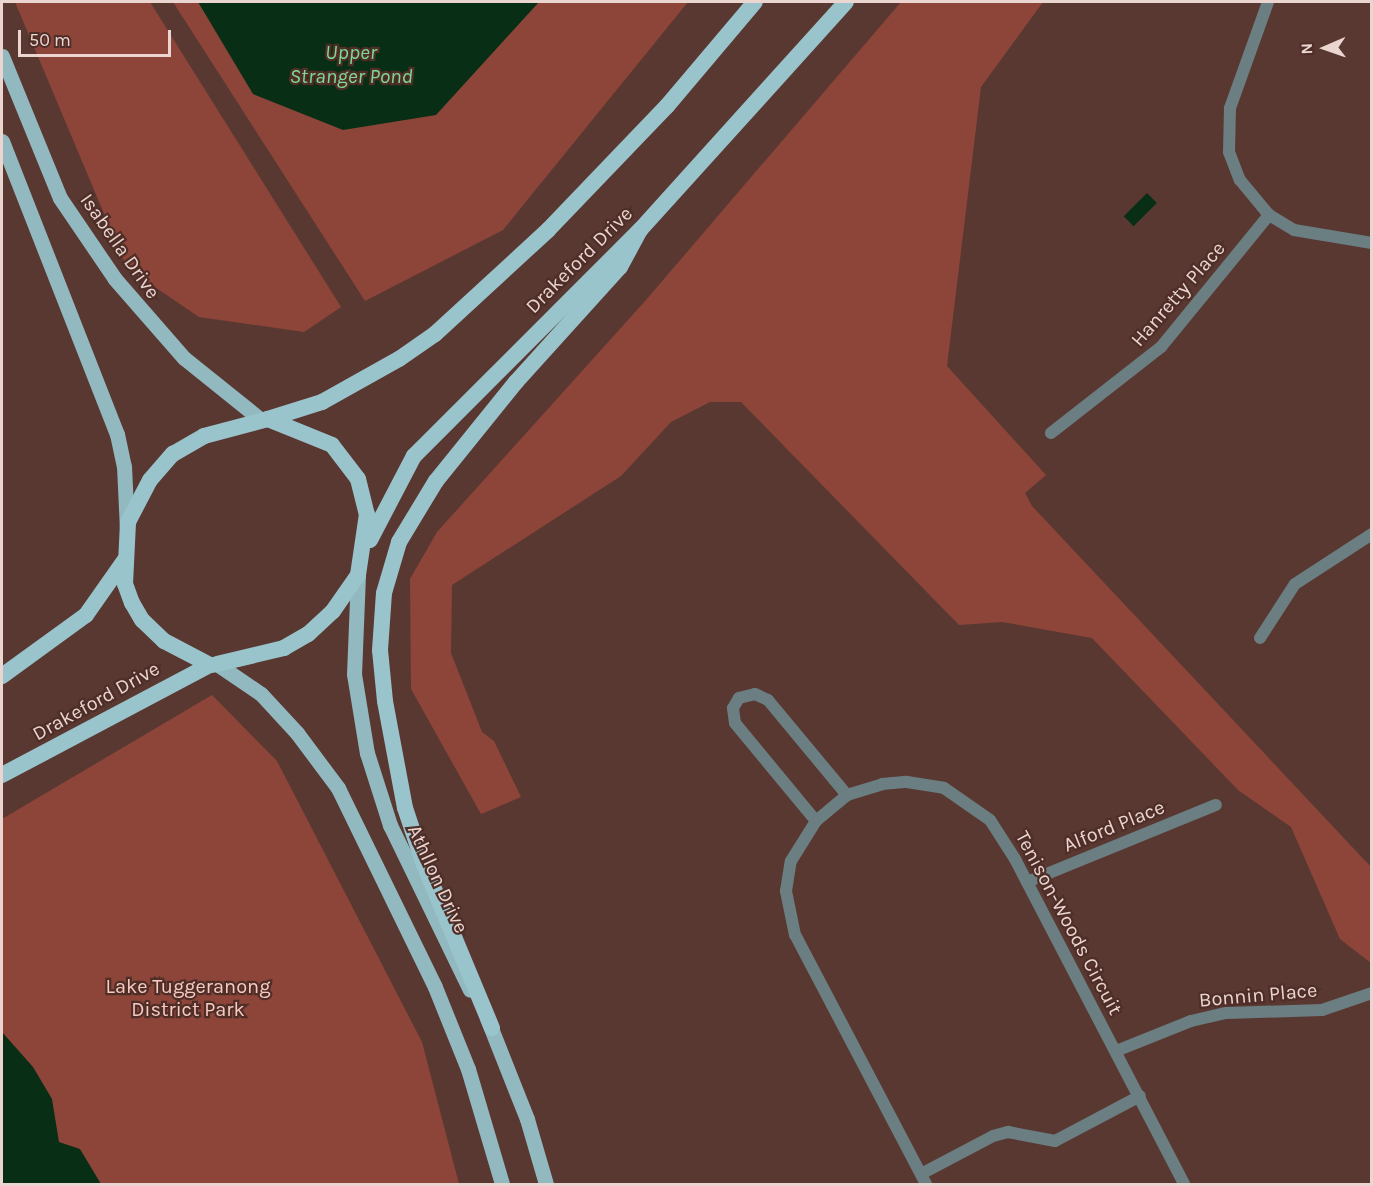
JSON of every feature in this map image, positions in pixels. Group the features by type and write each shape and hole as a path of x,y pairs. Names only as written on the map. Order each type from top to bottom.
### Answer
{"highway":[{"path":"214,664 164,641 142,620 125,584 124,561 127,532 140,496 173,454 204,436 322,402 399,359 435,334 548,230 667,106 755,2"},
{"name":"Drakeford Drive","path":"2,775 214,664 284,648 308,634 333,611 360,568 414,456 640,230 846,2"},
{"path":"492,1029 473,975 424,865 405,808 385,701 380,642 384,593 399,542 436,481 516,382 620,267 640,230"},
{"path":"264,419 307,432 332,445 344,457 358,478 365,503 366,533 360,568"},
{"path":"2,676 86,615 124,561"}],"main road":[{"name":"Isabella Drive","path":"2,56 60,198 114,279 184,358 264,419"},
{"path":"2,141 117,434 124,466 127,532"},
{"name":"Athllon Drive","path":"360,568 354,674 367,753 390,825 459,970 492,1029 546,1185"},
{"path":"214,664 261,694 297,733 338,788 435,987 468,1069 502,1185"}],"street":[{"path":"1268,2 1230,108 1228,137 1240,180 1269,215 1294,230 1371,243"},
{"name":"Hanretty Place","path":"1051,433 1161,347 1269,215"},
{"path":"1260,638 1295,584 1371,534"},
{"path":"816,821 735,723 733,708 739,698 754,694 768,700 847,795"},
{"name":"Tenison-Woods Circuit","path":"923,1179 790,920 786,891 791,861 816,821 847,795 882,784 907,782 944,788 957,794 990,820 1027,882 1140,1096 1184,1185"},
{"name":"Alford Place","path":"1027,882 1216,805"},
{"name":"Bonnin Place","path":"1116,1051 1191,1021 1227,1013 1322,1010 1371,993"},
{"path":"923,1179 1000,1134 1055,1141 1140,1096"}],"green space":[{"path":"15,2 150,2 341,307 304,332 199,317 127,268"},
{"path":"173,2 688,2 503,230 365,301"},
{"path":"901,2 1043,2 981,87 947,366 1046,475 1025,493 1032,506 1371,867 1371,963 1340,939 1291,827 1238,790 1092,638 1002,622 959,625 741,402 710,402 671,422 621,476 452,585 451,653 482,732 494,741 521,797 481,814 411,689 410,579 437,532 646,300"},
{"name":"Lake Tuggeranong District Park","path":"212,695 277,761 422,1042 459,1184 2,1184 2,819"}],"water":[{"name":"Upper Stranger Pond","path":"198,2 539,2 436,115 343,130 253,94"},
{"path":"1147,193 1157,203 1134,226 1124,216"},
{"path":"2,1032 33,1067 52,1099 59,1142 80,1149 101,1184 2,1184"}]}
